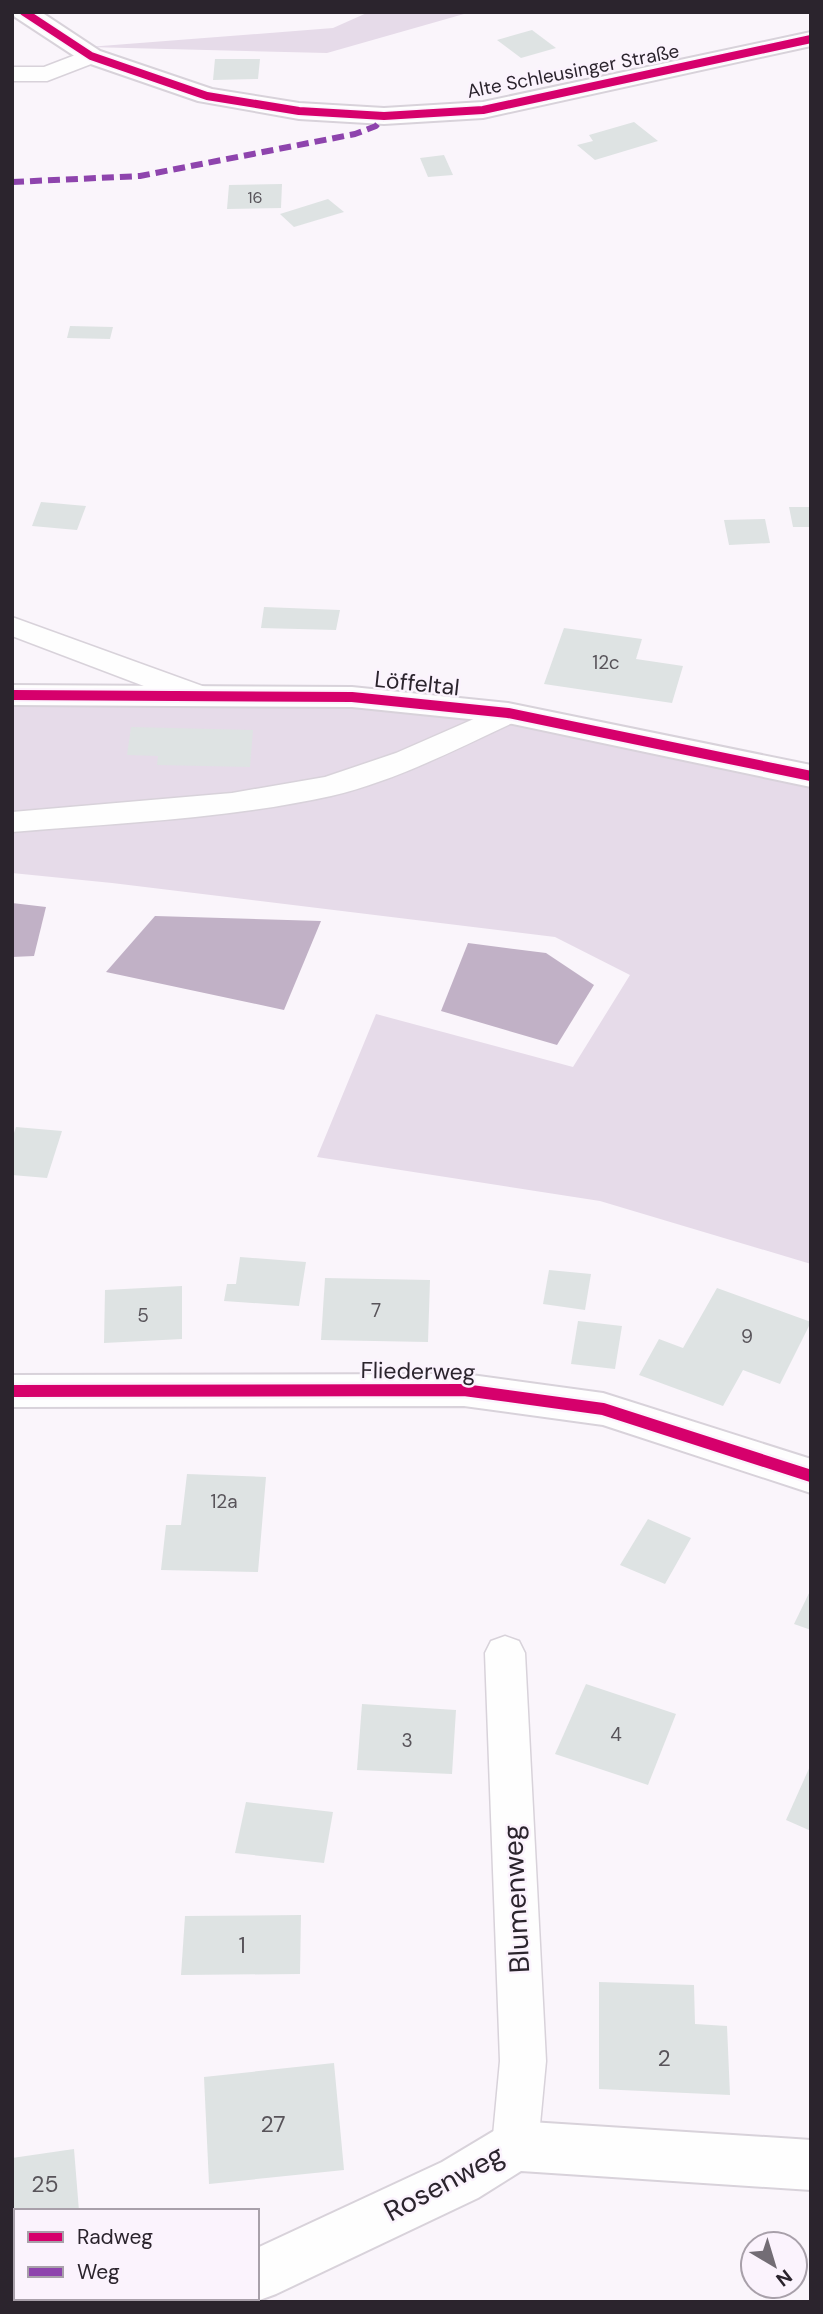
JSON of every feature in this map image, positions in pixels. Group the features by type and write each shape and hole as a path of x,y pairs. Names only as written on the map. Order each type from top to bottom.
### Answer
{"street":[{"name":"Alte Schleusinger Straße","path":"24,12 91,56 207,96 299,111 384,116 483,110 811,39"},
{"name":"Löffeltal","path":"12,695 352,697 509,713 811,776"},
{"name":"Fliederweg","path":"12,1391 464,1390 603,1409 811,1476"},
{"name":"Rosenweg","path":"259,2274 460,2179 515,2146 811,2165"}],"lane":[{"path":"12,74 47,74 91,56"},
{"path":"12,626 197,695"},
{"path":"12,822 232,803 330,786 407,760 509,713"},
{"name":"Blumenweg","path":"505,1653 523,2061 515,2146"}],"shaded area":[{"path":"369,12 471,12 327,53 88,47 333,28"},
{"path":"52,694 508,713 811,776 811,1264 600,1201 317,1157 376,1014 573,1067 630,975 555,937 12,873 12,695"},
{"path":"12,903 46,907 34,956 12,957"},
{"path":"155,916 321,921 284,1010 106,972"},
{"path":"468,943 546,953 594,985 557,1045 441,1011"}],"building":[{"path":"532,30 556,48 521,58 497,40"},
{"path":"215,59 260,59 258,79 213,80"},
{"path":"634,122 658,141 595,160 577,145 593,141 589,135"},
{"path":"444,155 453,175 428,177 420,158"},
{"path":"282,184 281,208 227,209 229,185"},
{"path":"328,199 344,212 294,227 280,214"},
{"path":"70,326 113,327 110,339 67,338"},
{"path":"41,502 86,506 77,530 32,526"},
{"path":"789,507 811,507 811,527 793,527"},
{"path":"765,519 770,543 729,545 724,520"},
{"path":"264,607 340,610 336,630 261,628"},
{"path":"564,628 642,639 636,659 683,666 672,703 544,684"},
{"path":"131,727 253,730 250,767 157,765 158,756 127,755"},
{"path":"16,1127 62,1131 47,1178 12,1175 12,1139"},
{"path":"240,1257 306,1262 299,1306 224,1301 227,1284 236,1284"},
{"path":"549,1270 591,1274 585,1310 543,1304"},
{"path":"325,1278 430,1280 428,1342 321,1340"},
{"path":"182,1286 182,1339 104,1343 105,1290"},
{"path":"717,1288 811,1322 780,1384 743,1370 723,1406 639,1375 659,1339 683,1348"},
{"path":"578,1321 622,1326 615,1369 571,1364"},
{"path":"187,1474 266,1477 258,1572 161,1570 166,1525 181,1525"},
{"path":"648,1519 691,1538 665,1584 620,1565"},
{"path":"811,1589 811,1630 794,1624"},
{"path":"586,1684 676,1714 648,1785 555,1754"},
{"path":"362,1704 456,1710 452,1774 357,1770"},
{"path":"811,1764 811,1831 786,1820"},
{"path":"246,1802 333,1812 324,1863 235,1853"},
{"path":"301,1915 300,1974 181,1975 185,1916"},
{"path":"599,1982 694,1985 695,2024 727,2026 730,2095 599,2089"},
{"path":"334,2063 344,2170 209,2184 204,2077"},
{"path":"74,2149 79,2209 14,2209 12,2246 12,2158"}],"marked path":[{"path":"12,182 140,176 355,134 376,126 384,116"}],"cycle path":[{"path":"24,12 91,56 207,96 299,111 384,116 483,110 811,39"},
{"path":"12,695 352,697 508,713 811,776"},
{"path":"12,1391 464,1390 603,1409 811,1476"}]}
